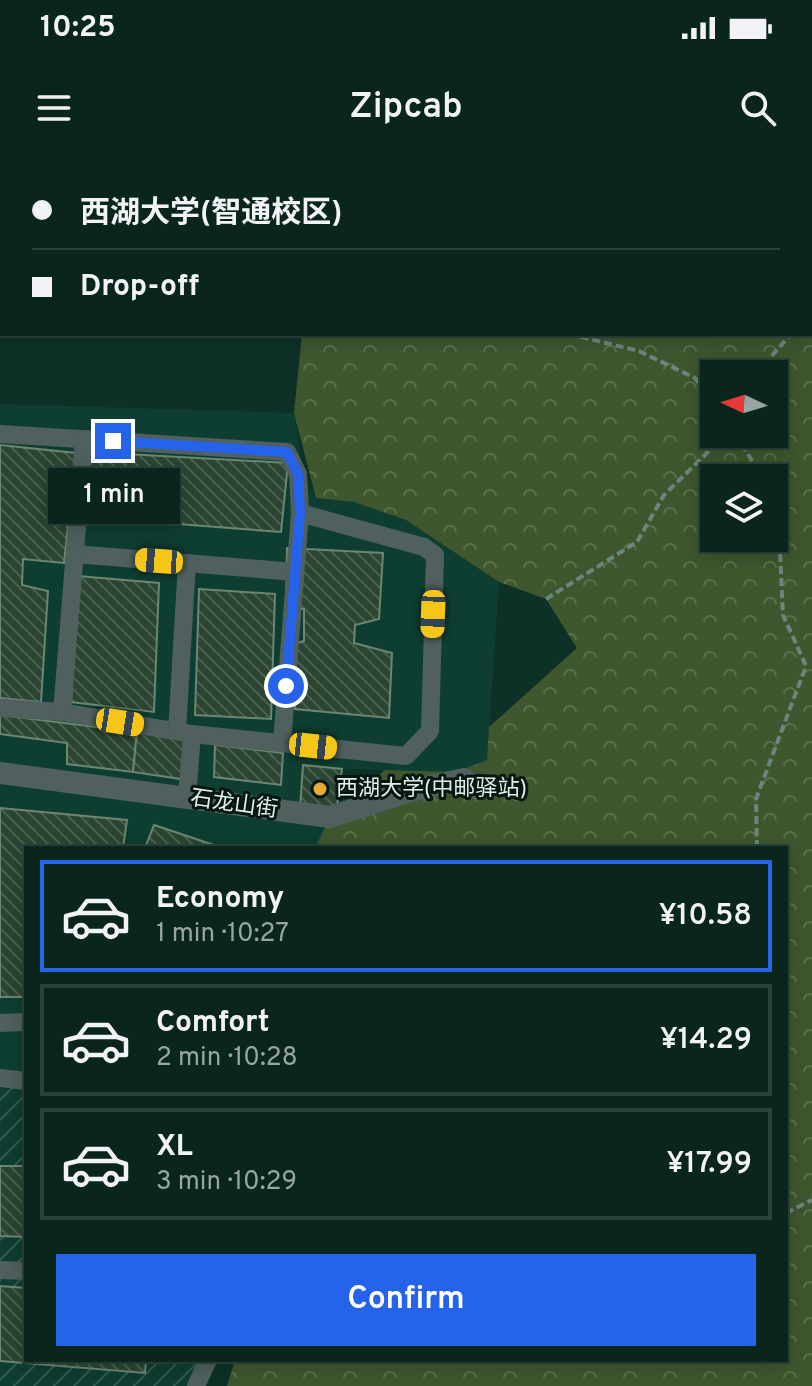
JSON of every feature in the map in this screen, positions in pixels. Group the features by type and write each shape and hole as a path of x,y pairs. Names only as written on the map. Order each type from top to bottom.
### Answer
{"street":[{"path":"0,434 287,452 298,474 300,513 282,743"},
{"path":"62,712 84,439"},
{"path":"0,708 62,712 185,732 406,756 430,731 435,555 424,547 300,513"},
{"path":"75,554 295,572"},
{"path":"187,563 187,798"},
{"name":"石龙山街","path":"0,773 330,817 413,790 464,779"},
{"path":"0,1023 24,1022"},
{"path":"0,1078 24,1081"},
{"path":"0,1270 24,1271"},
{"path":"196,1386 207,1362"}],"path":[{"path":"577,336 639,351 695,378 700,385"},
{"path":"768,360 789,336"},
{"path":"546,599 637,542 664,495 710,448"},
{"path":"757,846 756,799 806,666 783,615 780,552"},
{"path":"788,1212 812,1200"}],"shaded area":[{"path":"0,404 294,413 304,477 316,498 354,502 406,520 499,582 487,760 456,772 342,769 336,813 319,846 24,846 24,1072 0,1071"},
{"path":"0,1084 24,1085 24,1263 0,1262"},
{"path":"0,1270 24,1273 24,1362 207,1362 196,1386 0,1386"}],"green space":[{"path":"302,336 812,336 812,1386 227,1386 234,1362 788,1362 788,846 316,846 330,817 385,770 456,772 487,760 489,727 577,648 546,599 499,582 406,520 354,502 316,498 294,413"}],"building":[{"path":"0,445 76,453 64,563 23,559 22,585 48,591 41,702 0,698"},
{"path":"90,452 288,463 281,532 87,517"},
{"path":"287,548 383,553 379,619 355,625 354,643 392,653 389,718 295,709 290,645 304,641 304,609 286,607"},
{"path":"78,576 159,583 154,712 71,702"},
{"path":"199,589 275,594 271,719 195,715"},
{"path":"0,715 137,732 133,772 67,764 67,743 0,734"},
{"path":"137,732 185,739 181,779 133,772"},
{"path":"215,745 283,753 281,785 214,777"},
{"name":"西湖大学(中邮驿站)","path":"303,765 342,769 336,813 300,809"},
{"path":"0,808 127,820 123,846 24,846 24,997 0,997"},
{"path":"154,825 217,846 146,846"},
{"path":"0,1166 24,1166 24,1237 0,1236"},
{"path":"0,1286 24,1288 24,1362 146,1362 145,1373 0,1361"}],"place":[{"name":"西湖大学(中邮驿站)","path":"320,789"}],"route":[{"path":"113,441 287,452 298,474 300,513 286,686"}]}
